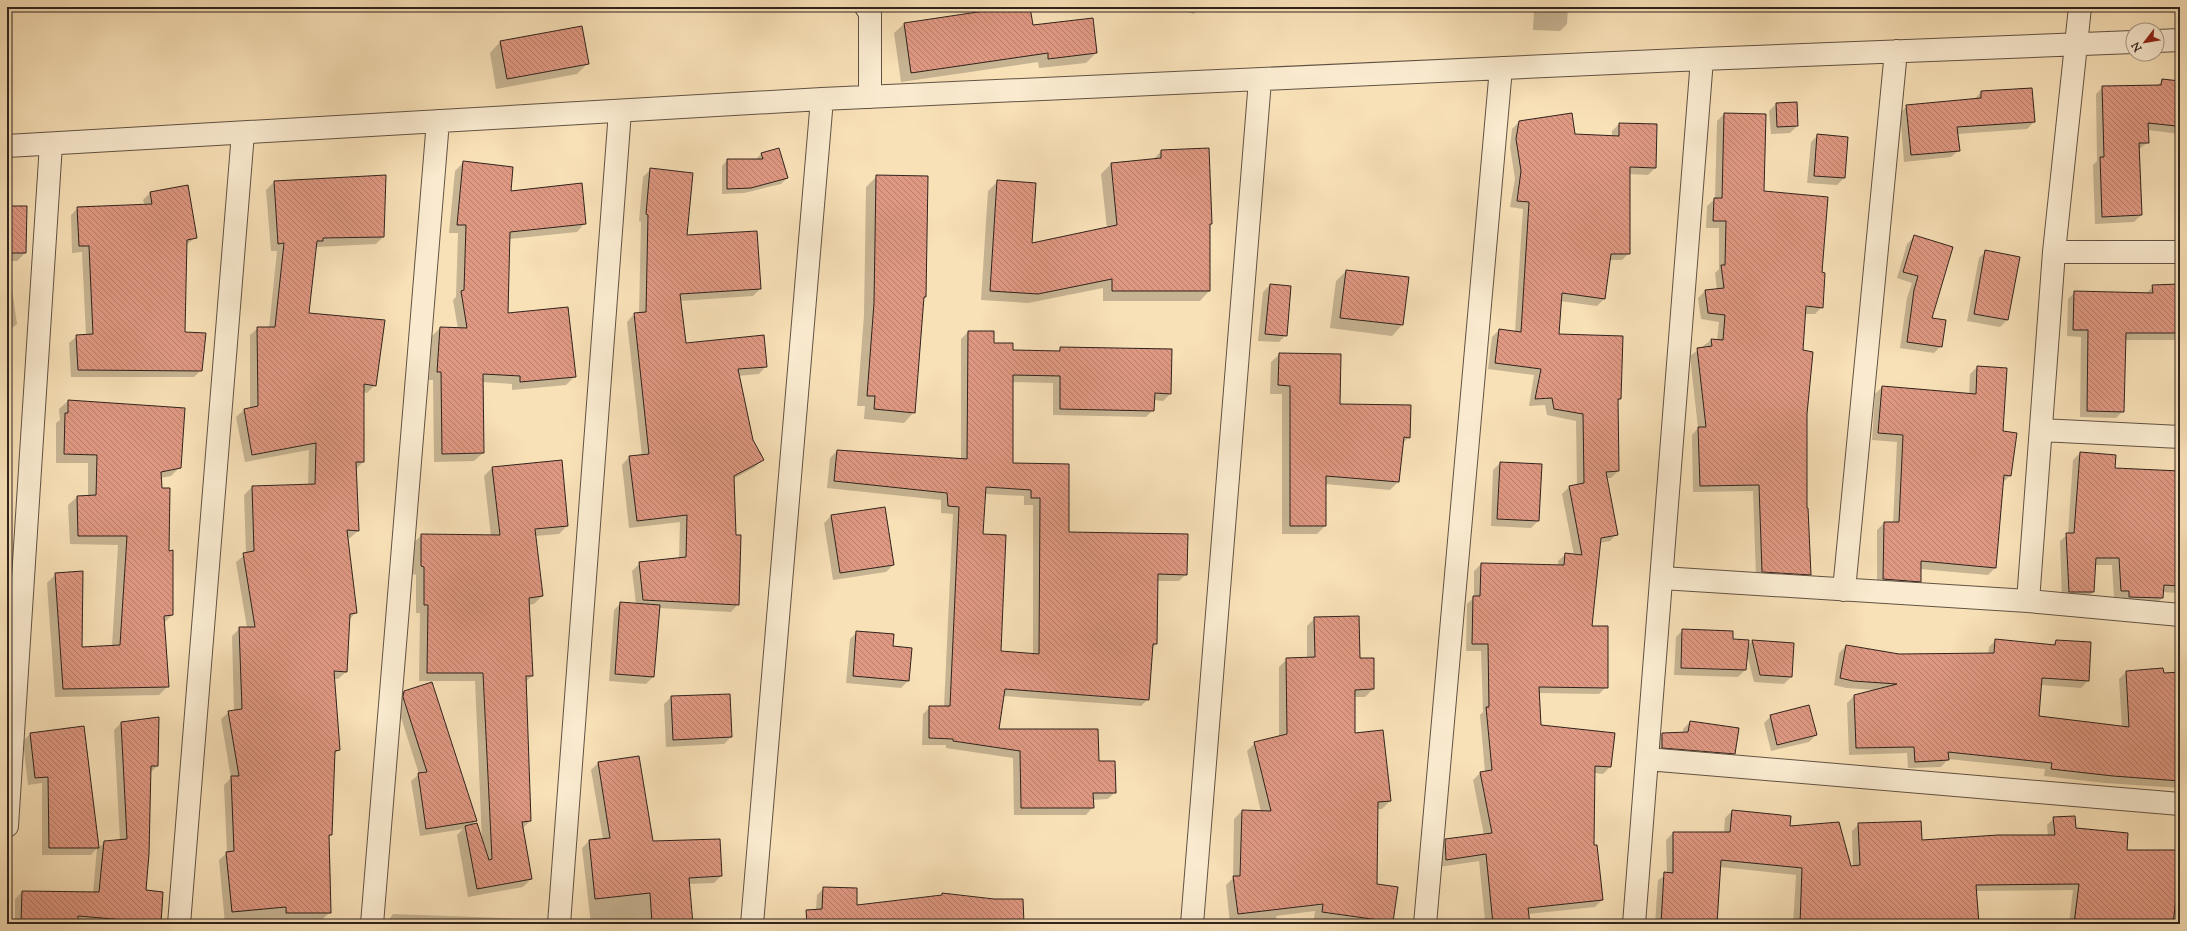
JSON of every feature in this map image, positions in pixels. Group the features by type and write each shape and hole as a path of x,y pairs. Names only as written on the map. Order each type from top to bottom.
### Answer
{"street":[{"path":"866,7 870,13 870,97"},
{"path":"2028,601 2054,252 2080,7"},
{"path":"2165,41 2180,40"},
{"path":"7,146 822,99 1702,59 2125,42"},
{"path":"1844,590 1896,51"},
{"path":"1634,924 1662,578 1676,366 1702,59"},
{"path":"1426,924 1501,68"},
{"path":"1192,924 1260,80"},
{"path":"752,924 822,99"},
{"path":"559,924 620,111"},
{"path":"372,924 438,121"},
{"path":"179,924 243,133"},
{"path":"7,826 51,144"},
{"path":"2054,252 2180,252"},
{"path":"2041,430 2180,437"},
{"path":"1662,578 2028,601 2180,615"},
{"path":"1647,759 2180,804"}],"building":[{"path":"1011,7 1030,7 1033,25 1093,18 1097,53 1048,59 1048,53 911,73 904,23"},
{"path":"582,26 589,64 507,79 500,41"},
{"path":"2162,79 2180,81 2176,126 2148,123 2149,143 2139,143 2142,215 2102,217 2100,157 2104,157 2102,86 2161,85"},
{"path":"2032,88 2035,122 1957,127 1960,151 1911,155 1906,105 1981,98 1981,91"},
{"path":"1797,102 1798,126 1777,127 1776,103"},
{"path":"1572,113 1575,134 1619,136 1619,123 1657,124 1656,168 1630,167 1630,254 1611,254 1605,299 1562,293 1559,334 1623,336 1621,399 1618,399 1619,471 1606,472 1618,535 1601,538 1592,626 1608,626 1608,688 1539,687 1541,725 1615,733 1611,767 1595,766 1594,845 1597,845 1603,900 1528,908 1530,924 1493,924 1486,854 1446,860 1445,839 1492,833 1480,772 1492,770 1486,707 1489,707 1488,644 1472,644 1473,596 1480,596 1481,563 1564,565 1565,553 1582,555 1569,486 1584,483 1583,414 1554,409 1552,398 1535,399 1541,369 1495,363 1499,329 1521,332 1529,202 1517,201 1521,171 1516,139 1519,121"},
{"path":"1724,113 1766,114 1764,191 1828,197 1822,272 1825,273 1823,308 1806,306 1803,350 1813,352 1807,414 1807,508 1811,575 1762,572 1759,485 1700,486 1698,427 1706,427 1697,348 1712,346 1711,339 1723,340 1725,315 1708,313 1705,290 1724,288 1721,265 1725,265 1726,221 1713,221 1714,198 1722,198"},
{"path":"1817,134 1848,137 1845,178 1814,176"},
{"path":"779,148 788,178 751,188 727,189 727,159 763,159 761,153"},
{"path":"1209,148 1212,224 1210,224 1210,291 1112,291 1112,279 1038,294 990,291 997,180 1036,183 1032,243 1117,225 1111,163 1161,158 1161,150"},
{"path":"463,161 513,167 511,191 582,183 586,224 510,232 508,313 568,307 576,377 520,382 520,376 483,374 484,453 442,454 441,372 437,372 440,327 467,328 461,291 464,290 466,225 457,225"},
{"path":"650,168 693,173 687,235 757,231 761,289 680,294 686,343 764,335 767,367 738,369 753,440 764,460 734,476 736,535 741,535 739,605 643,600 639,562 686,557 687,515 637,521 629,456 649,454 634,313 646,312 648,215 646,214"},
{"path":"386,175 384,237 323,238 323,241 317,241 309,313 385,320 376,386 364,384 364,462 356,462 359,531 347,530 357,613 350,614 347,672 334,671 340,750 335,751 332,835 329,835 331,913 286,913 286,907 232,912 226,852 234,851 231,776 239,776 228,711 242,709 239,627 255,627 243,553 254,551 252,486 315,484 316,443 252,455 244,409 258,406 257,327 275,327 284,243 278,244 274,181"},
{"path":"876,175 928,176 926,297 924,297 915,413 874,409 875,396 867,396 874,303"},
{"path":"188,185 197,238 187,240 185,332 206,333 202,371 78,370 76,335 93,334 89,246 79,246 77,207 152,204 150,192"},
{"path":"7,206 27,206 26,253 7,253"},
{"path":"1914,235 1953,247 1932,318 1946,320 1942,347 1907,342 1914,290 1918,276 1903,272"},
{"path":"1985,250 2020,257 2008,320 1974,314"},
{"path":"1346,270 1409,277 1403,325 1340,318"},
{"path":"1270,284 1291,286 1287,336 1265,334"},
{"path":"2180,284 2180,333 2126,333 2124,412 2087,411 2088,330 2073,330 2074,291 2153,293 2152,285"},
{"path":"968,331 994,331 994,343 1013,343 1013,350 1060,351 1060,347 1172,349 1171,394 1155,393 1154,411 1060,409 1060,376 1013,375 1013,463 1069,464 1069,532 1188,534 1187,575 1158,574 1157,644 1153,644 1149,700 1005,689 999,729 1098,729 1099,761 1115,761 1116,793 1093,793 1094,808 1021,808 1020,751 953,741 953,739 929,738 929,706 950,706 959,507 948,506 947,493 834,481 837,450 967,459","holes":["986,487 1031,490 1031,498 1040,498 1039,654 1001,651 1006,535 983,534"]},
{"path":"1279,353 1341,354 1340,404 1411,405 1410,438 1404,437 1399,482 1326,476 1326,526 1290,526 1290,386 1278,385"},
{"path":"1977,366 2007,368 2003,431 2017,433 2011,476 2004,475 1996,568 1921,561 1921,582 1883,579 1884,522 1899,522 1903,435 1878,433 1882,386 1976,394"},
{"path":"68,400 185,408 181,468 161,472 162,488 170,488 169,551 173,550 173,615 164,616 169,687 63,689 55,573 83,571 82,647 120,645 127,536 78,536 77,496 96,495 97,455 64,454 65,413 68,413"},
{"path":"2080,452 2116,455 2115,468 2180,471 2180,586 2164,585 2163,598 2129,597 2129,591 2121,591 2119,558 2096,558 2094,592 2069,592 2066,533 2074,533"},
{"path":"562,460 568,526 535,529 543,596 529,598 533,676 526,676 531,821 522,822 532,879 477,889 465,826 477,823 489,860 492,859 483,673 427,673 428,605 424,605 424,567 421,566 421,534 500,535 492,467"},
{"path":"1500,462 1542,464 1539,521 1497,519"},
{"path":"885,507 894,565 840,573 831,515"},
{"path":"620,602 660,605 654,677 615,674"},
{"path":"1359,616 1360,658 1374,658 1374,689 1355,690 1355,733 1383,730 1391,801 1378,802 1377,884 1398,887 1393,922 1322,912 1323,904 1238,914 1233,876 1240,876 1242,810 1271,811 1254,742 1287,734 1286,658 1315,657 1314,617"},
{"path":"1682,629 1733,631 1733,639 1749,640 1746,670 1681,668"},
{"path":"856,631 894,634 893,646 912,648 909,681 853,676"},
{"path":"1995,639 2055,645 2056,640 2091,642 2089,681 2042,678 2039,716 2129,727 2126,671 2163,668 2164,673 2180,672 2180,781 2113,776 2051,769 2052,763 1948,752 1949,760 1915,762 1914,747 1856,748 1854,695 1897,684 1853,681 1840,678 1846,645 1899,654 1994,653"},
{"path":"1752,640 1794,643 1792,677 1760,675"},
{"path":"432,682 477,821 426,829 418,773 427,772 403,697 404,691"},
{"path":"730,694 732,737 673,740 671,696"},
{"path":"1809,705 1817,735 1777,745 1770,715"},
{"path":"159,717 158,766 151,766 149,854 146,890 163,892 161,923 78,916 78,924 21,924 22,891 99,892 104,841 127,839 121,722"},
{"path":"1690,721 1739,728 1735,754 1662,748 1662,733 1688,732"},
{"path":"84,726 99,848 49,848 48,777 35,778 30,733"},
{"path":"639,756 653,841 720,839 722,876 689,878 693,924 652,924 650,893 595,899 589,840 610,838 598,762"},
{"path":"1732,810 1791,816 1790,826 1839,822 1851,866 1860,865 1858,823 1921,821 1922,840 1998,835 2055,835 2053,817 2075,816 2076,828 2128,833 2127,850 2180,850 2180,890 2177,890 2173,924 2074,924 2079,884 1976,885 1979,924 1800,924 1802,868 1721,860 1717,924 1661,924 1664,872 1673,873 1673,832 1730,832"},
{"path":"823,887 857,888 857,905 942,895 942,893 994,899 1023,899 1024,924 807,924 806,910 822,909"}]}
